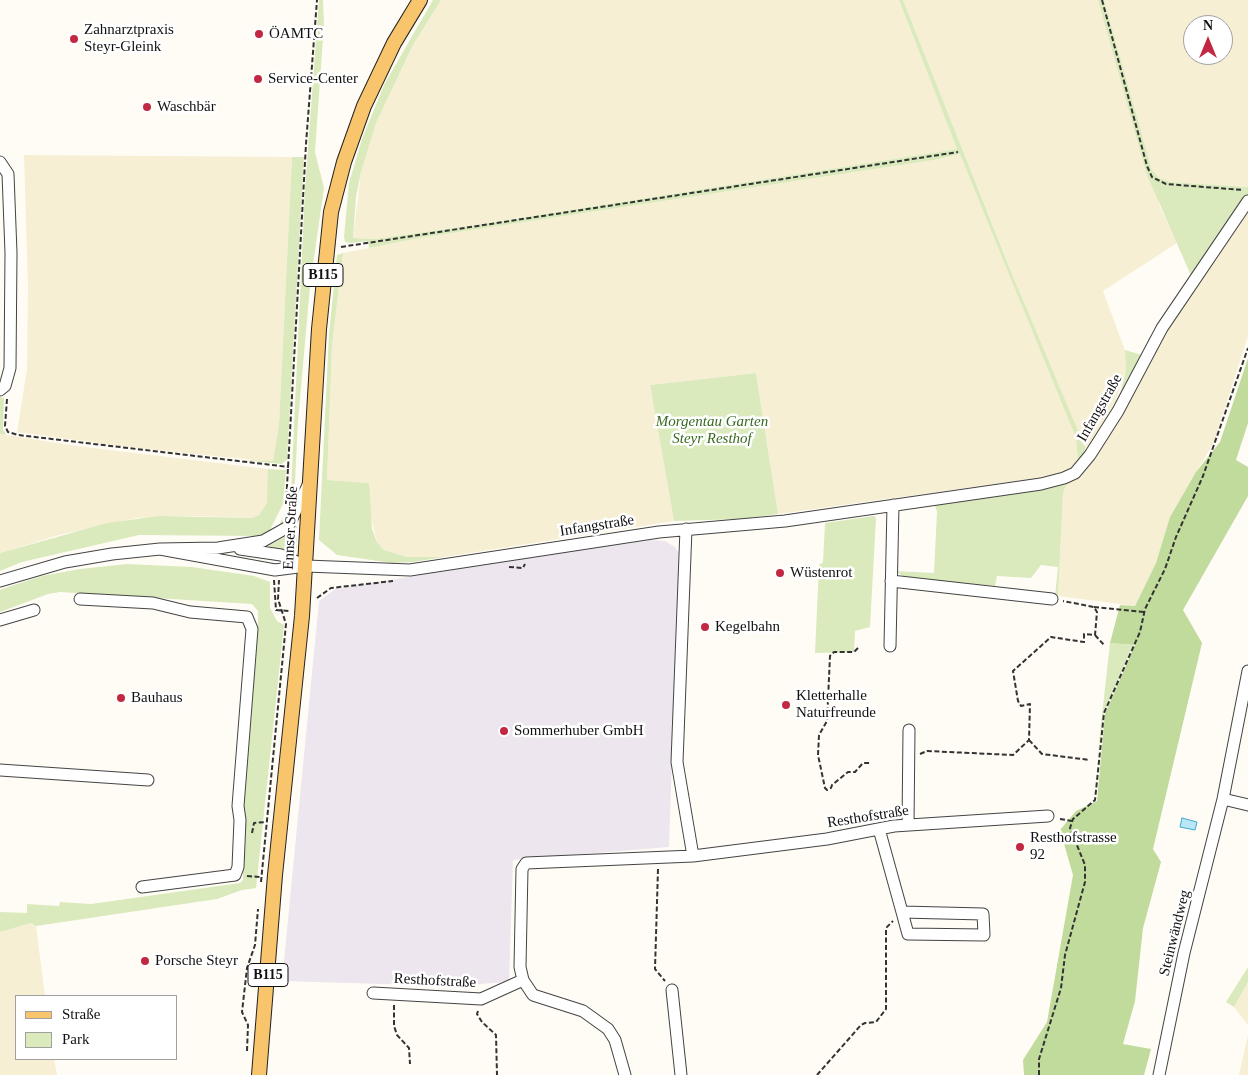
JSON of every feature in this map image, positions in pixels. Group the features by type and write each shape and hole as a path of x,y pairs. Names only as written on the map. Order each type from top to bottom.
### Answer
{"main road":[{"name":"Ennser Straße","path":"259,1075 275,875 296,684 306,566 326,246 337,184 364,106 394,43 420,0"}],"street":[{"path":"0,162 8,174 11,253 10,368 3,388"},
{"name":"Infangstraße","path":"306,566 410,570 686,529 748,525 893,505 1041,484 1064,478 1075,473 1090,456 1118,411 1162,328 1248,201"},
{"path":"218,548 264,541 283,532 292,521 310,482"},
{"path":"890,646 893,505"},
{"path":"686,529 678,762 693,856"},
{"path":"0,581 65,562 122,552 160,549 218,548 281,555 306,566"},
{"path":"160,549 275,570 306,566"},
{"path":"891,581 1052,599"},
{"path":"80,599 153,603 190,612 247,618 252,629 238,806 240,820 238,866 235,875 142,886"},
{"path":"0,620 34,610"},
{"name":"Steinwändweg","path":"1159,1075 1184,953 1223,798 1248,672"},
{"path":"908,825 909,730"},
{"path":"0,770 148,780"},
{"path":"1223,798 1248,805"},
{"name":"Resthofstraße","path":"373,993 482,999 522,980 520,967 524,865 528,863 693,856 827,839 908,825 1048,816"},
{"path":"879,829 908,934 984,935 982,914 902,912"},
{"path":"522,980 534,995 583,1011 608,1029 615,1040 625,1075"},
{"path":"672,990 682,1075"}],"path":[{"path":"1102,0 1146,166 1152,177 1166,184 1248,190"},
{"path":"326,246 340,247 366,244 958,152"},
{"path":"1039,1075 1039,1059 1061,988 1065,955 1084,882 1085,865 1070,828 1073,819 1095,800 1104,713 1140,632 1144,612 1165,568 1176,537 1203,476 1248,348"},
{"path":"3,388 8,392 5,426 8,432 76,443 289,467"},
{"path":"503,568 523,568 530,552"},
{"path":"315,603 317,597 331,588 396,581"},
{"path":"1052,599 1094,607 1144,612"},
{"path":"1094,607 1097,612 1095,635"},
{"path":"1090,760 1042,754 1029,740 1030,704 1021,706 1018,701 1013,671 1051,638 1084,642 1084,634 1095,635 1104,645"},
{"path":"858,648 854,652 834,652 830,656 827,721 819,735 818,755 825,788 828,790 831,788 848,772 855,772 863,762 871,763"},
{"path":"909,757 927,751 1013,755 1029,740"},
{"path":"659,857 655,969 672,990"},
{"path":"817,1075 864,1022 876,1022 886,1010 886,928 902,912"},
{"path":"395,994 394,1026 397,1035 409,1048 410,1064"},
{"path":"482,999 477,1014 496,1035 498,1075"}],"shaded area":[{"path":"441,0 899,0 957,149 482,224 375,239 353,238 361,172 376,123 413,45"},
{"path":"903,0 1098,0 1160,207 1177,243 1103,291 1125,350 1126,369 1116,400 1088,450 1084,447 1039,341"},
{"path":"1104,0 1248,0 1248,187 1171,182 1159,178 1152,170"},
{"path":"961,154 1076,438 1078,461 1066,472 1052,476 778,514 756,373 650,385 674,521 444,557 407,557 384,550 377,542 369,509 369,483 327,480 332,346 343,253 419,238 934,160"},
{"path":"24,155 292,157 279,424 273,462 128,447 17,432 27,369 28,287"},
{"path":"1248,210 1248,336 1214,442 1170,517 1156,563 1135,606 1058,596 1063,493 1066,485 1085,470 1106,437 1164,334"},
{"path":"0,434 77,446 268,469 268,503 259,515 252,518 191,516 137,518 59,535 0,553"},
{"path":"652,540 665,541 675,547 679,553 669,847 513,860 509,982 450,986 282,981 319,601 335,589 541,555"},
{"path":"31,923 36,926 45,995 15,995 15,1060 54,1060 57,1075 0,1075 0,932"},
{"path":"1248,982 1248,1025 1234,1007"},
{"path":"1248,1035 1248,1075 1239,1075"}],"green space":[{"path":"319,0 323,0 324,24 315,152 324,188 310,286 298,422 294,501 288,518 281,526 279,525 289,506 291,491 305,189"},
{"path":"433,0 441,0 413,45 376,123 361,172 356,197 353,238 375,239 482,224 957,149 899,0 903,0 1012,274 1086,450 1109,416 1084,459 1078,461 1076,438 960,154 934,160 419,238 369,248 368,241 345,242 349,183 362,139 385,83"},
{"path":"1098,0 1104,0 1152,170 1159,178 1171,182 1248,187 1248,197 1192,278 1147,175"},
{"path":"292,157 304,157 287,460 281,464 243,460 273,461 279,424"},
{"path":"343,253 332,346 327,480 369,483 372,529 377,542 384,550 407,557 444,557 414,562 392,563 337,555 319,540 329,334 337,255"},
{"path":"1125,350 1142,355 1134,373 1109,416 1121,390 1126,369"},
{"path":"1248,358 1248,423 1236,460 1248,467 1248,496 1183,610 1202,643 1153,849 1161,862 1143,928 1135,1001 1123,1044 1151,1049 1144,1075 1024,1075 1023,1060 1047,1022 1073,875 1060,830 1076,811 1097,801 1105,714 1135,645 1110,643 1120,605 1135,606 1156,563 1170,517 1196,472 1220,442"},
{"name":"Morgentau Garten Steyr Resthof","path":"756,373 778,514 742,519 674,521 650,385"},
{"path":"0,397 4,398 3,429 6,435 0,434"},
{"path":"268,469 286,470 283,504 268,534 259,536 139,535 22,562 0,571 0,553 107,523 159,516 252,518 259,515 267,503"},
{"path":"1084,469 1066,485 1063,493 1058,596 1055,596 1058,567 1041,565 1031,578 997,576 995,586 906,578 895,571 934,573 937,512 934,502 1045,486"},
{"path":"874,516 876,518 870,627 855,631 854,652 815,653 819,565 823,562 825,523"},
{"path":"297,526 297,548 294,550 269,548 269,545 283,538"},
{"path":"127,564 192,567 254,576 270,582 270,608 277,621 284,625 256,888 242,890 217,899 36,926 31,923 0,932 0,912 27,913 27,904 59,906 60,902 91,904 240,883 243,880 243,807 251,667 258,627 258,611 252,604 60,592 48,594 0,612 0,590 42,576 80,569"},
{"path":"1110,643 1133,645 1104,713 1097,760"},
{"path":"1248,967 1248,982 1234,1007 1226,1002"}],"water":[{"path":"1182,818 1197,822 1195,830 1180,827"}],"place":[{"name":"ÖAMTC","path":"259,34"},
{"name":"Zahnarztpraxis Steyr-Gleink","path":"74,39"},
{"name":"Service-Center","path":"258,79"},
{"name":"Waschbär","path":"147,107"},
{"name":"Wüstenrot","path":"780,573"},
{"name":"Kegelbahn","path":"705,627"},
{"name":"Bauhaus","path":"121,698"},
{"name":"Kletterhalle Naturfreunde","path":"786,705"},
{"name":"Sommerhuber GmbH","path":"504,731"},
{"name":"Resthofstrasse 92","path":"1020,847"},
{"name":"Porsche Steyr","path":"145,961"}]}
